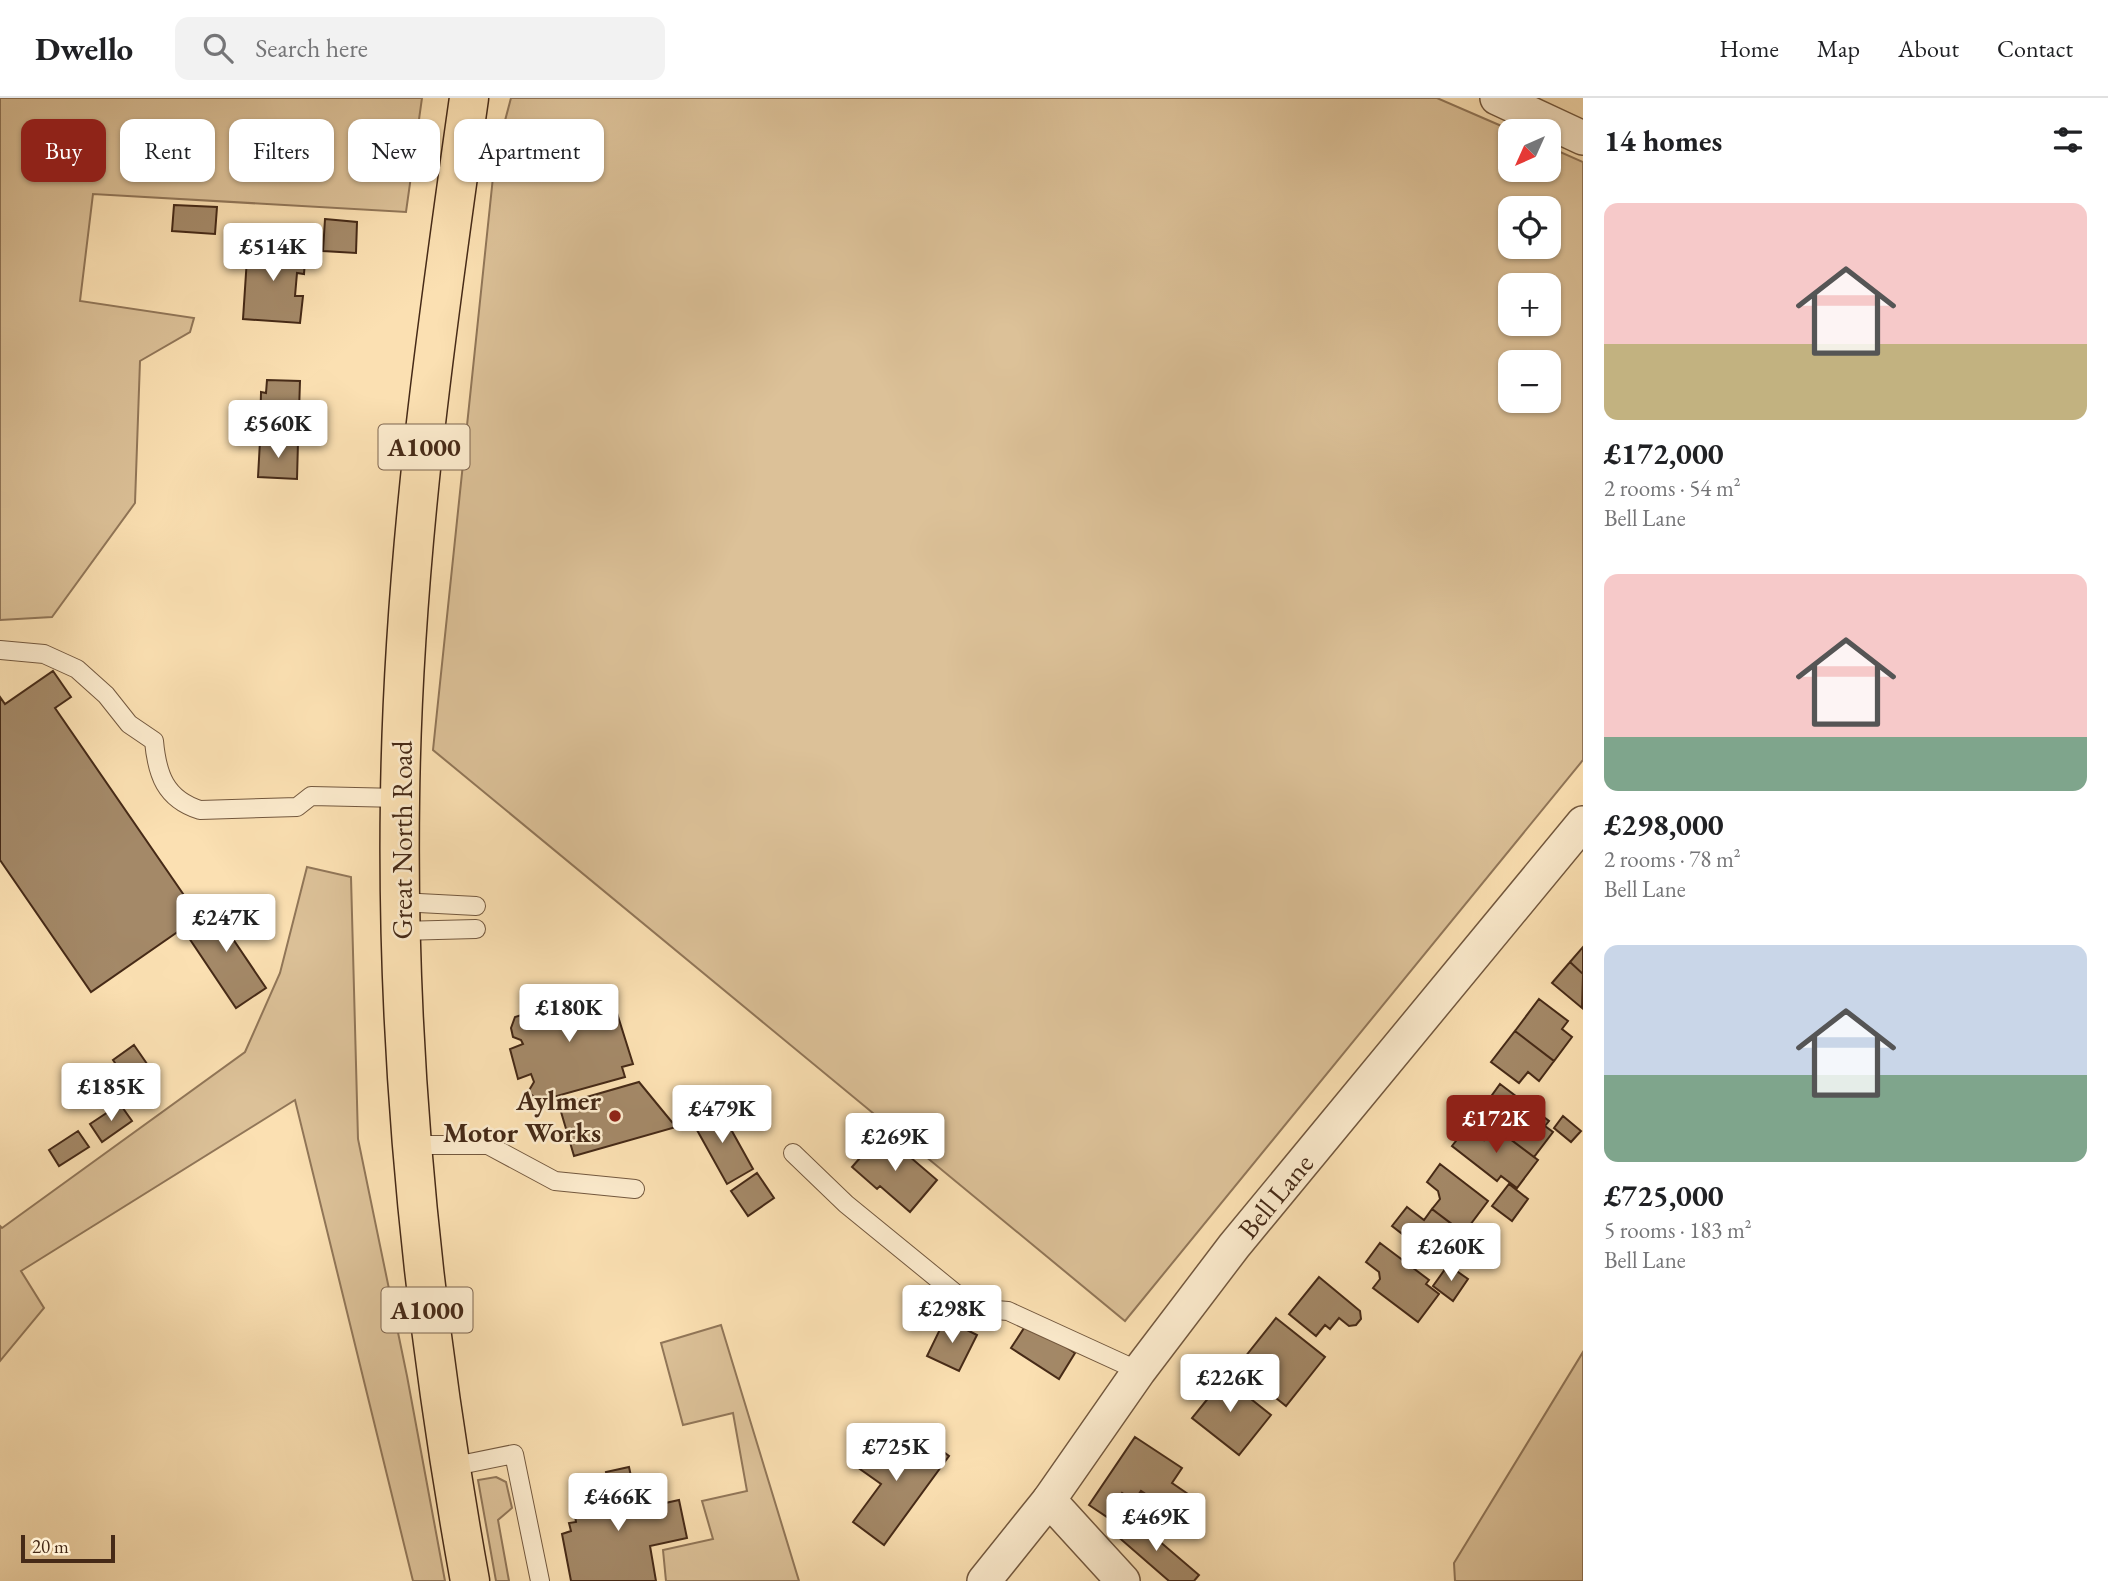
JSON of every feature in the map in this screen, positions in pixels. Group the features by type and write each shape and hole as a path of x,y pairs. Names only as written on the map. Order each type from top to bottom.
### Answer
{"main road":[{"name":"Great North Road","path":"470,98 432,363 410,582 400,798 400,917 410,1145 431,1340 470,1581"}],"street":[{"path":"1497,98 1583,138"},
{"name":"Bell Lane","path":"984,1581 1049,1500 1139,1371 1297,1167 1362,1093 1426,1011 1583,823"},
{"path":"1049,1500 1123,1581"}],"lane":[{"path":"0,650 44,654 78,669 106,695 129,724 154,741 156,768 162,783 187,806 200,810 297,807 311,796 400,798"},
{"path":"400,917 476,906"},
{"path":"400,917 476,929"},
{"path":"410,1145 488,1146 555,1181 635,1189"},
{"path":"793,1153 846,1204 955,1293 984,1309 1008,1311 1139,1371"},
{"path":"450,1467 514,1454 540,1581"}],"shaded area":[{"path":"0,98 422,98 419,119 348,119 348,182 410,182 406,212 93,194 80,301 194,318 190,332 140,361 135,503 52,617 0,620"},
{"path":"511,98 1437,98 1498,124 1498,182 1561,182 1561,152 1583,162 1583,760 1125,1321 433,750 492,182 604,182 604,119 505,119"},
{"path":"307,867 351,877 358,1139 407,1376 445,1581 413,1581 295,1100 21,1271 44,1308 0,1361 0,1226 2,1228 245,1052 280,973"},
{"path":"721,1325 799,1581 666,1581 663,1550 713,1539 702,1501 747,1491 733,1413 683,1425 661,1343"},
{"path":"1583,1352 1583,1581 1455,1581 1454,1563"},
{"path":"496,1477 506,1482 512,1508 498,1520 509,1581 496,1581 478,1480"}],"building":[{"path":"174,205 217,207 215,234 172,231"},
{"path":"325,219 357,222 356,253 323,251"},
{"path":"248,243 306,247 304,274 297,273 295,296 303,296 300,323 243,319"},
{"path":"267,380 300,381 298,442 260,441 261,392 266,393"},
{"path":"260,441 298,442 297,479 258,477"},
{"path":"53,671 71,697 55,708 199,917 91,992 0,860 0,697 5,704"},
{"path":"230,902 248,928 233,939 266,988 236,1008 185,932"},
{"path":"1583,947 1583,974 1570,962"},
{"path":"1570,962 1583,974 1582,1008 1552,983"},
{"path":"558,990 563,1003 599,993 600,998 611,994 633,1064 622,1067 625,1077 539,1101 528,1092 534,1082 531,1074 518,1079 510,1049 523,1044 521,1040 513,1037 511,1028 515,1017 528,1013 524,1000"},
{"path":"1539,999 1568,1021 1562,1029 1572,1037 1554,1061 1515,1031"},
{"path":"1515,1031 1554,1061 1539,1081 1528,1072 1519,1083 1491,1062"},
{"path":"134,1045 154,1074 133,1089 113,1060"},
{"name":"Aylmer Motor Works","path":"639,1082 676,1127 574,1156 559,1105"},
{"path":"1500,1084 1549,1121 1545,1126 1553,1132 1534,1157 1494,1127 1503,1115 1487,1102"},
{"path":"120,1104 132,1121 102,1142 90,1124"},
{"path":"718,1106 753,1169 727,1184 692,1121"},
{"path":"1563,1116 1581,1131 1571,1142 1554,1128"},
{"path":"1467,1127 1484,1140 1494,1127 1538,1160 1517,1188 1501,1176 1497,1181 1452,1146"},
{"path":"78,1131 89,1147 59,1166 49,1150"},
{"path":"882,1133 937,1180 910,1212 880,1186 877,1189 852,1167"},
{"path":"1440,1164 1488,1201 1464,1233 1432,1209 1440,1199 1438,1191 1427,1182"},
{"path":"757,1173 774,1198 748,1216 731,1191"},
{"path":"1509,1184 1528,1199 1512,1221 1492,1206"},
{"path":"1407,1207 1424,1220 1432,1209 1475,1242 1476,1247 1462,1265 1456,1266 1442,1255 1437,1261 1392,1226"},
{"path":"1380,1243 1429,1280 1426,1284 1439,1294 1418,1322 1373,1288 1380,1279 1379,1272 1366,1262"},
{"path":"1448,1265 1468,1279 1453,1301 1433,1286"},
{"path":"1319,1277 1360,1311 1361,1319 1356,1325 1349,1326 1339,1318 1330,1329 1325,1325 1316,1336 1289,1314"},
{"path":"1276,1318 1325,1357 1286,1406 1237,1367"},
{"path":"945,1319 977,1335 959,1371 927,1356"},
{"path":"1028,1322 1075,1353 1059,1379 1011,1348"},
{"path":"1217,1372 1271,1415 1239,1455 1192,1418 1210,1396 1203,1390"},
{"path":"918,1433 949,1456 884,1545 853,1522 881,1484 850,1462 867,1439 898,1461"},
{"path":"1135,1437 1182,1468 1172,1483 1188,1494 1175,1514 1141,1491 1134,1501 1122,1493 1107,1517 1089,1505"},
{"path":"629,1467 638,1509 679,1500 687,1538 650,1546 656,1581 571,1581 562,1534 571,1531 569,1523 576,1522 572,1497 601,1491 599,1485 608,1482 606,1472"},
{"path":"1131,1517 1199,1575 1194,1581 1169,1581 1116,1535"}],"place":[{"name":"Aylmer Motor Works","path":"615,1116"}]}
